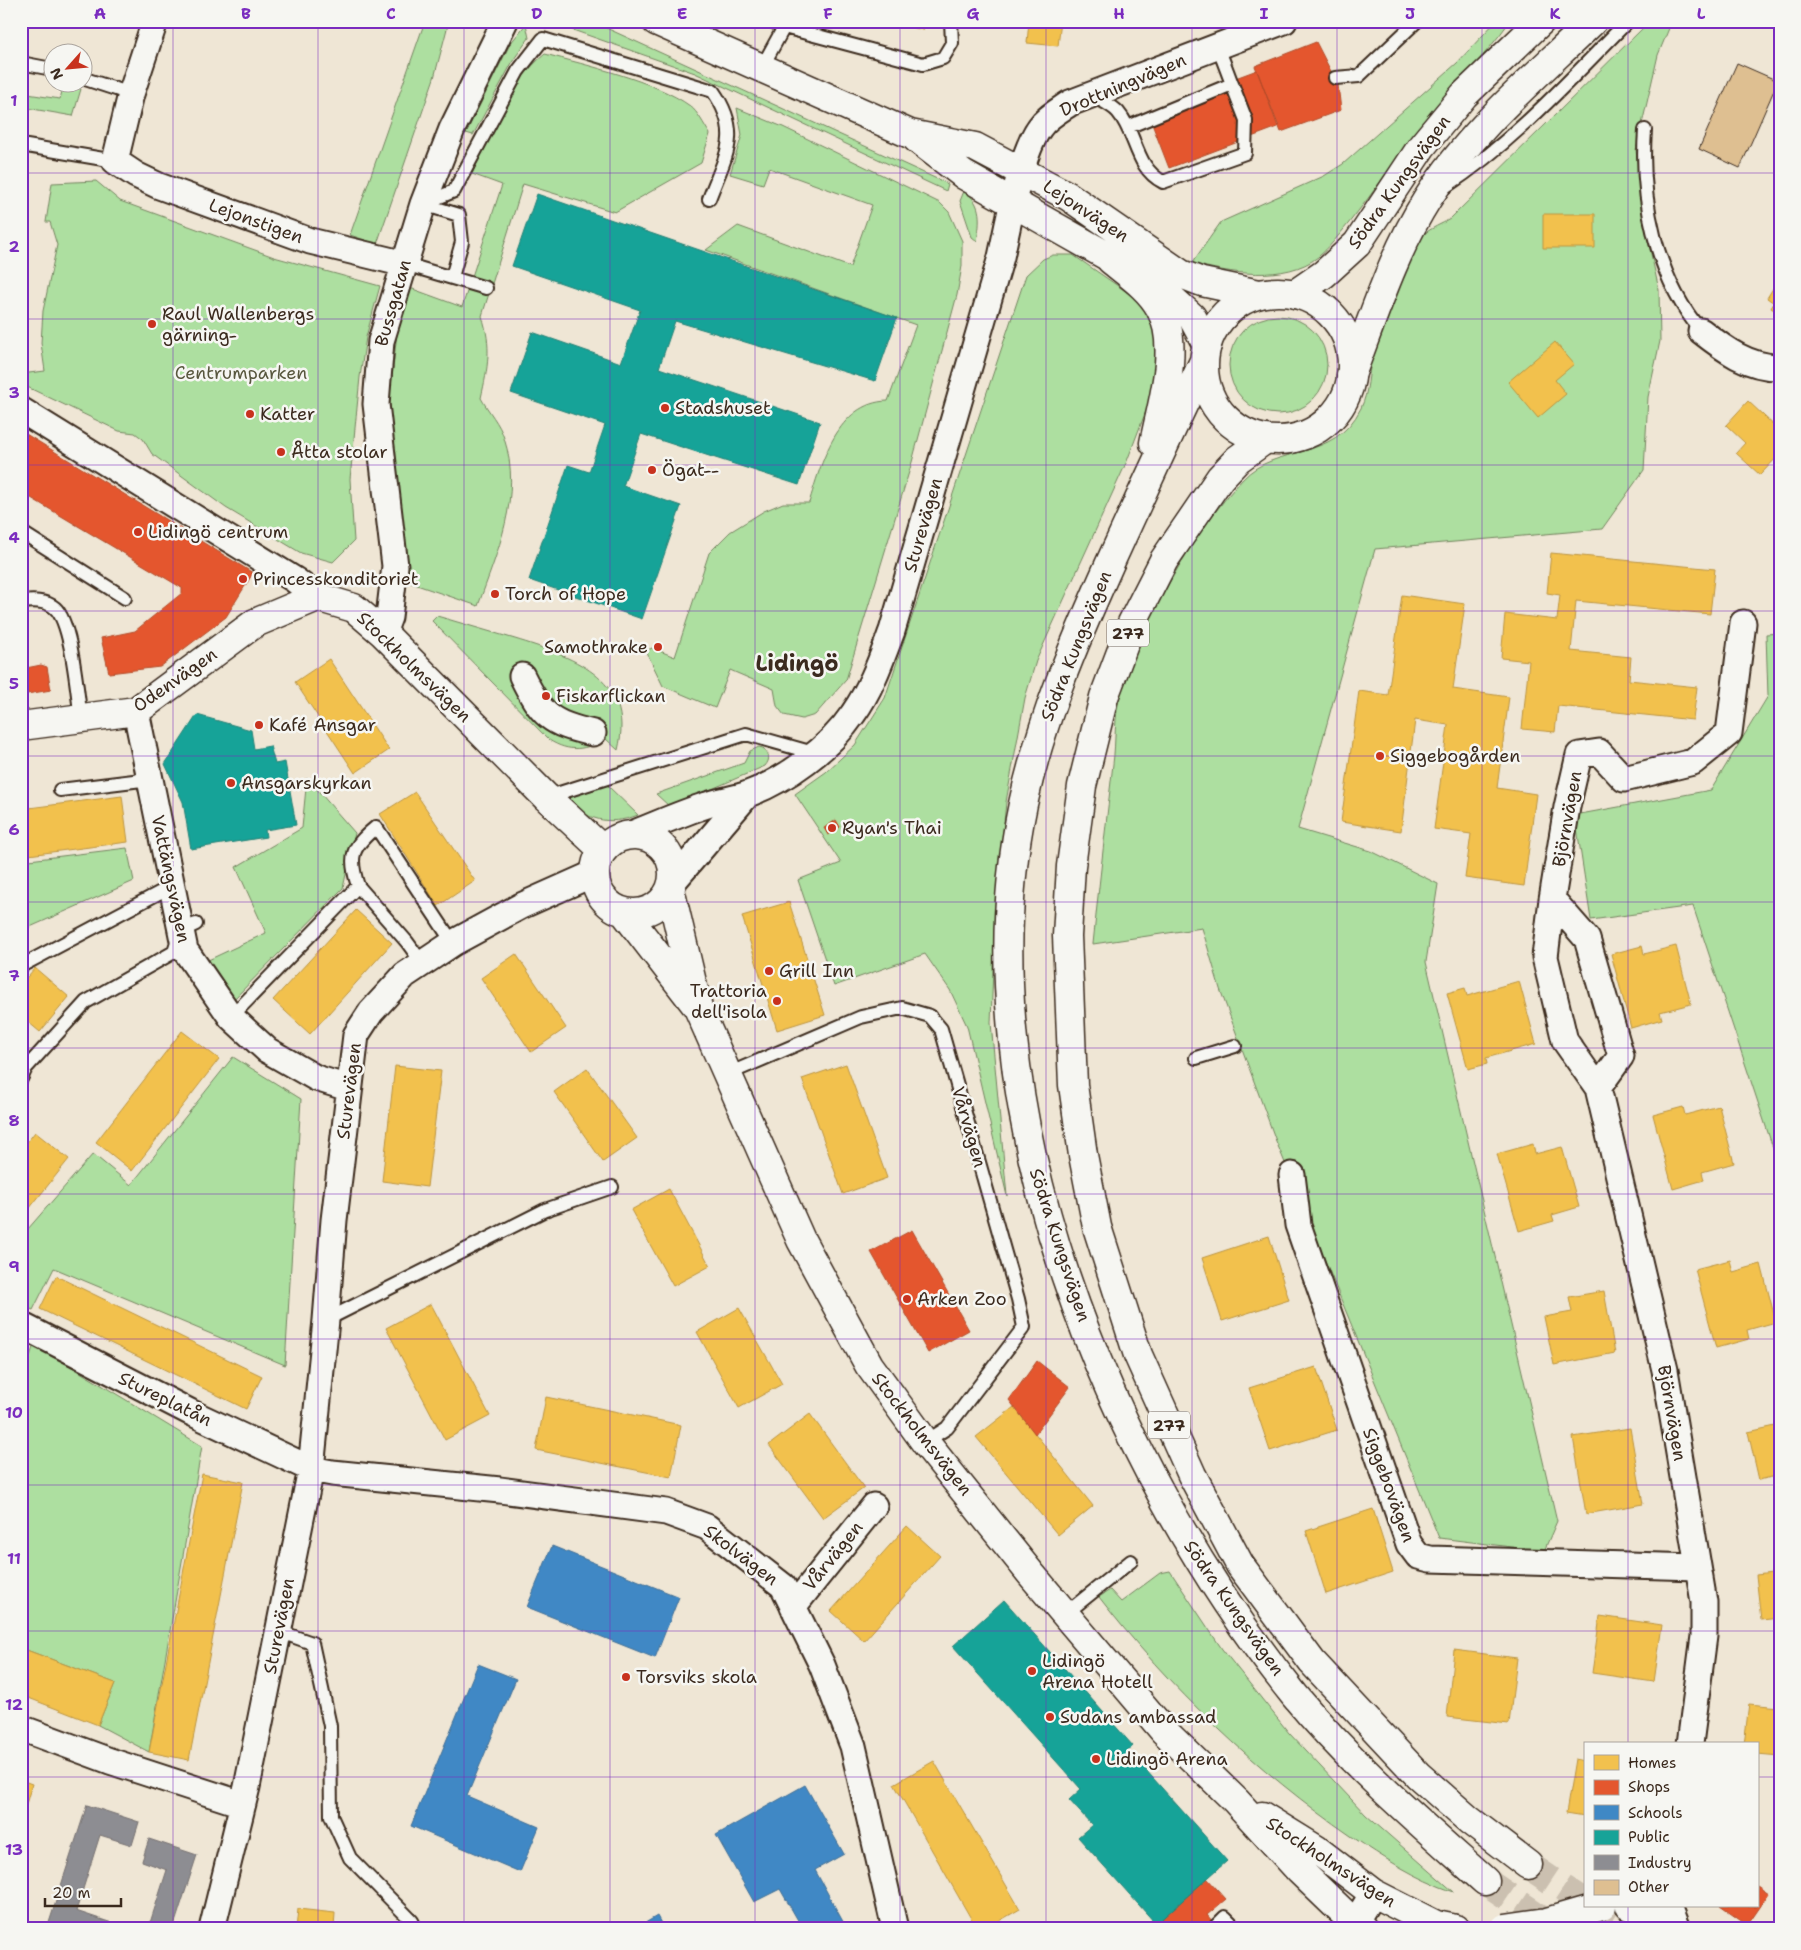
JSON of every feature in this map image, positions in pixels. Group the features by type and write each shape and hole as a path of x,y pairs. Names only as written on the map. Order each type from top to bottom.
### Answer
{"main road":[{"name":"Lejonvägen","path":"656,21 910,134 964,175 1014,201 1111,260 1152,282 1180,304 1192,317 1206,353"},
{"name":"Södra Kungsvägen","path":"1295,294 1324,274 1357,244 1434,132 1464,95 1541,21"},
{"name":"Södra Kungsvägen","path":"1206,353 1207,386 1218,410 1236,428 1266,439 1292,439 1311,432 1322,425 1340,406 1398,253 1428,198 1473,137 1593,21"},
{"name":"Lejonvägen","path":"910,134 975,147 1068,196 1181,274 1202,282 1259,294"},
{"path":"1111,260 1146,290 1159,307 1167,322 1170,344 1165,389 1145,486"},
{"name":"Södra Kungsvägen","path":"1351,375 1352,362 1349,344 1337,321 1318,304 1295,294 1277,292 1259,294 1242,301 1228,312 1213,330 1206,353 1070,652 1044,725 1023,806 1013,880 1008,970 1015,1059 1032,1162 1056,1246 1106,1383 1159,1491 1232,1612 1297,1698 1377,1786 1485,1881"},
{"name":"Södra Kungsvägen","path":"1266,439 1238,459 1220,478 1164,560 1132,623 1104,697 1082,786 1071,866 1066,936 1073,1085 1083,1155 1097,1227 1138,1355 1192,1475 1240,1565 1312,1662 1418,1774 1469,1820 1528,1865"},
{"name":"Stockholmsvägen","path":"317,596 354,608 383,632 546,797 599,861 598,891 603,898 609,905 624,912 698,1008"},
{"name":"Odenvägen","path":"21,726 136,711 255,624 317,596"},
{"name":"Stockholmsvägen","path":"629,835 638,834 652,838 669,857 673,868 671,886 698,1008 801,1240 869,1365 936,1435 1064,1615 1164,1731 1236,1801 1300,1871 1356,1927"},
{"path":"599,861 610,842 629,835"},
{"path":"624,912 635,913 649,910 658,905 671,886"},
{"name":"Stockholmsvägen","path":"1236,1801 1317,1850 1373,1893 1436,1925 1456,1929"},
{"path":"1499,1928 1547,1922 1595,1908"},
{"path":"1580,1929 1590,1913 1599,1908"},
{"path":"1635,1908 1652,1915 1673,1929"}],"street":[{"path":"115,160 130,94 155,21"},
{"name":"Bussgatan","path":"383,632 389,617 395,566 376,404 381,341 423,204 452,129 505,21"},
{"name":"Drottningvägen","path":"1014,201 1031,145 1040,127 1063,108 1284,21"},
{"name":"Lejonstigen","path":"115,160 136,175 159,186 310,241 405,264"},
{"name":"Sturevägen","path":"629,835 707,805 748,794 817,754 854,714 870,687 892,631 1001,257 1014,201"},
{"path":"1701,331 1722,347 1748,362 1780,367"},
{"name":"Stockholmsvägen","path":"21,410 295,580 317,596"},
{"name":"Björnvägen","path":"1690,1742 1704,1636 1704,1602 1696,1567 1665,1370 1598,1088 1565,1041 1545,957 1567,807 1579,755 1599,752 1624,779 1692,762 1729,733 1743,623"},
{"path":"522,676 540,710 566,726 593,734"},
{"name":"Vattängsvägen","path":"136,711 172,886 189,928 185,950 231,1017 267,1050 316,1078 348,1088"},
{"name":"Sturevägen","path":"671,886 748,794"},
{"name":"Sturevägen","path":"212,1929 242,1804 311,1469 334,1220 348,1088 356,1035 388,991 423,964 453,943 599,861"},
{"path":"1552,899 1587,939 1621,1056 1598,1088"},
{"name":"Siggebovägen","path":"1292,1175 1298,1225 1409,1544 1418,1556 1430,1559 1696,1567"},
{"name":"Stureplatån","path":"21,1326 190,1412 311,1469"},
{"name":"Skolvägen","path":"311,1469 332,1474 500,1490 666,1512 708,1527 782,1586 822,1665 853,1746 895,1929"},
{"name":"Vårvägen","path":"793,1607 874,1506"},
{"path":"21,1728 110,1761 242,1804"},
{"path":"1356,1927 1373,1893"},
{"path":"1669,1908 1677,1929"}],"lane":[{"path":"772,21 784,27 923,64 943,58 952,43 951,21"},
{"path":"1335,78 1359,76 1417,21"},
{"path":"1428,198 1468,172 1509,138 1628,21"},
{"path":"762,67 784,27"},
{"path":"423,204 454,191 518,71 543,38 713,91 727,115 730,139 709,200"},
{"path":"1092,95 1116,110 1128,126 1141,162 1152,177 1163,182 1245,153 1246,120 1218,47"},
{"path":"21,63 42,67"},
{"path":"92,81 130,94"},
{"path":"1128,126 1232,84"},
{"path":"1645,130 1643,150 1646,186 1658,248 1674,292 1701,331"},
{"name":"Lejonstigen","path":"21,145 115,160"},
{"path":"423,204 459,215 462,242 452,277"},
{"path":"405,264 486,288"},
{"path":"21,532 125,598"},
{"path":"21,602 38,601 55,608 67,630 80,718"},
{"path":"546,797 746,734 817,754"},
{"path":"60,790 150,779"},
{"path":"423,964 408,942 358,886 352,868 353,850 376,827 453,943"},
{"path":"21,966 172,886"},
{"path":"231,1017 358,886"},
{"path":"21,1079 26,1068 86,1002 174,952 189,928"},
{"name":"Vårvägen","path":"728,1074 861,1017 902,1008 930,1016 941,1029 1018,1299 1024,1327 936,1435"},
{"path":"1196,1058 1235,1046"},
{"path":"326,1320 545,1210 612,1187"},
{"path":"1064,1615 1131,1561"},
{"path":"278,1631 312,1643 330,1726 331,1816 341,1839 350,1858 412,1921 416,1929"},
{"path":"1216,1926 1225,1917 1237,1929"}],"green space":[{"path":"425,21 449,21 434,78 377,244 350,235"},
{"path":"543,21 591,21 948,184 946,191 695,73 570,29 545,27"},
{"path":"1496,21 1510,21 1490,48 1424,123 1341,233 1318,257 1305,265 1290,270 1256,274 1239,273 1192,263 1221,222 1324,176 1343,164 1457,63"},
{"path":"1650,21 1672,21 1658,55 1636,150 1644,222 1659,290 1660,341 1648,397 1644,470 1602,529 1375,549 1298,829 1371,851 1438,884 1426,962 1557,1521 1544,1551 1439,1538 1276,1141 1220,989 1202,928 1093,944 1120,695 1140,640 1170,581 1206,525 1243,479 1256,468 1271,461 1304,451 1336,437 1349,425 1364,402 1372,357 1385,317 1424,234 1450,219"},
{"path":"526,24 529,38 514,59 473,135 466,133 510,44"},
{"path":"545,54 640,81 676,97 693,109 710,134 701,163 615,212 523,184 482,316 487,338 488,357 481,398 504,438 511,481 509,502 500,544 478,606 408,582 405,536 390,427 390,395 397,333 410,288 462,307 502,185 472,174 494,125 511,94 532,66"},
{"path":"62,92 80,92 73,116 21,107 21,93 60,99"},
{"path":"737,108 783,127 940,203 949,212 962,241 962,266 957,295 912,462 846,680 815,715 802,719 784,715 777,706 774,689 730,670 715,708 663,686 646,651 652,648 675,657 709,553 730,532 764,511 783,503 809,503 826,454 844,423 856,412 870,404 888,401 916,325 706,250 738,226 850,267 872,205 769,168 763,184 730,174 742,135"},
{"name":"Centrumparken","path":"96,181 120,201 274,257 380,286 366,337 360,377 350,479 354,541 333,562 301,553 226,508 152,454 143,439 135,433 119,431 21,384 21,374 45,371 41,343 43,311 57,245 50,222 46,222 52,183"},
{"path":"964,191 974,201 979,213 977,241 972,237 960,201"},
{"path":"1053,255 1073,255 1134,297 1146,311 1155,331 1158,346 1152,395 1127,461 1036,661 1025,698 1006,802 995,913 991,1023 1007,1196 967,1026 950,990 925,954 834,986 798,880 841,863 795,794 826,772 855,745 885,698 1026,275 1043,259"},
{"path":"1278,316 1297,320 1313,330 1323,346 1327,365 1323,384 1313,400 1297,410 1278,414 1259,410 1243,400 1233,384 1229,365 1233,346 1243,330 1259,320"},
{"path":"437,616 557,653 577,662 594,674 608,687 617,704 621,725 618,750 606,739 584,748 564,747 549,740 432,621"},
{"path":"1780,633 1780,1169 1693,906 1591,920 1575,815 1711,790 1768,696 1766,634"},
{"path":"759,747 763,748 768,754 769,759 765,766 670,807 656,794 744,763 750,751"},
{"path":"307,778 355,833 343,888 231,1002 204,962 266,933 236,867 302,828"},
{"path":"607,785 638,815 627,819 607,821 580,812 562,800"},
{"path":"127,848 134,881 21,931 21,861"},
{"path":"233,1057 301,1099 285,1365 54,1268 33,1310 21,1305 21,1237 93,1154 131,1185"},
{"path":"34,1344 202,1446 149,1752 98,1725 115,1683 21,1648 21,1384"},
{"path":"1170,1571 1222,1649 1289,1733 1366,1815 1454,1892 1413,1874 1376,1852 1316,1811 1282,1784 1216,1726 1185,1695 1154,1663 1099,1597 1110,1590 1121,1602 1160,1573"}],"building: Homes":[{"path":"887,21 925,21 923,30"},
{"path":"1029,21 1061,21 1058,46 1027,43"},
{"path":"1543,214 1595,214 1595,248 1543,248"},
{"path":"1780,277 1780,314 1771,308 1774,303 1767,298"},
{"path":"1555,342 1574,364 1555,380 1566,394 1538,418 1508,382"},
{"path":"1748,401 1780,431 1780,454 1760,475 1736,453 1745,443 1726,425"},
{"name":"Siggebogården","path":"1551,553 1715,569 1710,614 1576,601 1571,651 1631,657 1629,680 1697,687 1693,720 1558,706 1555,732 1522,729 1529,661 1501,658 1505,614 1557,620 1560,595 1547,593"},
{"name":"Siggebogården","path":"1402,595 1465,604 1453,689 1509,697 1497,788 1536,794 1524,886 1465,878 1471,834 1434,829 1448,725 1415,720 1401,831 1341,822 1359,691 1388,695"},
{"path":"329,659 389,750 355,773 295,682"},
{"path":"415,792 475,881 438,906 380,814"},
{"path":"122,796 128,842 21,856 21,809"},
{"path":"789,902 825,1015 777,1030 742,916"},
{"path":"356,910 392,943 310,1034 273,1000"},
{"path":"1642,946 1644,954 1676,946 1691,1004 1660,1012 1662,1019 1631,1028 1611,954"},
{"path":"516,954 566,1028 531,1052 481,978"},
{"path":"35,968 69,997 40,1032 21,1016 21,984"},
{"path":"1519,981 1536,1044 1486,1058 1487,1064 1468,1069 1447,993 1465,988 1467,996"},
{"path":"182,1031 219,1059 132,1171 96,1142"},
{"path":"846,1064 887,1178 843,1194 802,1079"},
{"path":"395,1066 441,1071 427,1187 382,1181"},
{"path":"587,1068 637,1138 603,1162 554,1092"},
{"path":"1719,1106 1734,1163 1702,1172 1704,1180 1673,1189 1653,1115 1683,1107 1685,1115"},
{"path":"35,1132 69,1159 21,1219 21,1150"},
{"path":"1533,1144 1535,1154 1562,1147 1579,1207 1552,1215 1554,1221 1519,1231 1497,1154"},
{"path":"669,1189 710,1266 673,1286 631,1210"},
{"path":"1269,1236 1289,1300 1222,1321 1202,1258"},
{"path":"1730,1260 1733,1272 1761,1264 1776,1322 1747,1330 1749,1339 1716,1348 1695,1269"},
{"path":"56,1276 262,1376 246,1409 40,1309"},
{"path":"1604,1291 1615,1353 1554,1365 1544,1317 1572,1312 1569,1297"},
{"path":"431,1304 490,1416 445,1440 386,1328"},
{"path":"739,1308 782,1384 739,1408 697,1332"},
{"path":"1316,1367 1337,1430 1270,1451 1249,1388"},
{"path":"546,1397 681,1425 671,1477 536,1450"},
{"path":"1014,1407 1093,1506 1058,1535 976,1437"},
{"path":"810,1414 864,1488 823,1518 769,1445"},
{"path":"1780,1425 1780,1475 1759,1480 1748,1432"},
{"path":"1630,1428 1643,1504 1586,1514 1573,1437"},
{"path":"202,1474 243,1482 189,1760 149,1752"},
{"path":"1373,1509 1393,1572 1326,1594 1306,1531"},
{"path":"907,1526 940,1556 864,1641 831,1611"},
{"path":"1780,1572 1780,1618 1761,1620 1756,1575"},
{"path":"1600,1616 1662,1625 1654,1682 1592,1673"},
{"path":"21,1648 115,1683 98,1725 21,1695"},
{"path":"1454,1650 1517,1658 1509,1724 1447,1717"},
{"path":"1749,1704 1780,1707 1780,1756 1758,1754 1758,1742 1744,1742"},
{"path":"1575,1759 1584,1761 1584,1816 1566,1813"},
{"path":"934,1761 1020,1909 985,1929 977,1929 894,1784"},
{"path":"21,1780 32,1784 21,1821"},
{"path":"298,1909 335,1913 334,1929 296,1929"}],"building: Shops":[{"path":"1316,42 1338,85 1341,110 1281,132 1255,66"},
{"path":"1257,70 1278,127 1169,168 1147,111"},
{"name":"Lidingö centrum","path":"21,431 253,573 226,617 160,667 109,673 101,638 135,631 182,593 182,588 21,492"},
{"path":"21,542 25,572 21,572"},
{"path":"41,665 47,667 51,690 21,695 21,669"},
{"name":"Ryan's Thai","path":"836,820 840,827 828,835 824,828"},
{"path":"912,1230 969,1330 928,1353 871,1252"},
{"path":"1037,1361 1070,1387 1035,1434 1009,1400"},
{"path":"1207,1878 1226,1899 1207,1915 1219,1929 1151,1929"},
{"path":"1758,1886 1769,1893 1747,1925 1723,1908 1758,1908"}],"building: Schools":[{"path":"552,1546 679,1597 655,1658 527,1607"},
{"path":"478,1664 516,1679 467,1796 539,1827 520,1872 411,1826"},
{"path":"805,1785 844,1854 815,1870 847,1929 803,1929 780,1889 754,1902 716,1835"},
{"path":"657,1916 664,1929 635,1929"}],"building: Public":[{"name":"Stadshuset","path":"537,194 897,318 875,381 675,321 659,368 820,422 799,485 641,434 623,486 681,506 642,619 529,580 568,465 589,472 605,425 511,393 532,332 621,363 640,310 512,266"},
{"name":"Ansgarskyrkan","path":"197,715 251,730 254,749 270,746 275,764 285,762 296,825 265,830 266,837 191,849 183,802 165,764"},
{"name":"Lidingö Arena","path":"1004,1600 1133,1746 1128,1750 1227,1861 1156,1924 1078,1837 1092,1825 1069,1800 1081,1789 953,1646"}],"building: Industry":[{"path":"87,1805 139,1822 132,1845 100,1835 76,1911 130,1929 47,1929"},
{"path":"149,1839 197,1855 173,1929 148,1929 167,1870 142,1861"}],"building: Other":[{"path":"1737,63 1778,81 1740,168 1699,149"}],"tunnel":[{"path":"1528,1865 1584,1902"},
{"path":"1485,1881 1557,1929"},
{"path":"1592,1908 1623,1929"}],"place":[{"name":"Raul Wallenbergs gärning-","path":"152,324"},
{"name":"Stadshuset","path":"665,408"},
{"name":"Katter","path":"250,414"},
{"name":"Åtta stolar","path":"281,452"},
{"name":"Ögat--","path":"652,470"},
{"name":"Lidingö centrum","path":"138,532"},
{"name":"Princesskonditoriet","path":"243,579"},
{"name":"Torch of Hope","path":"495,594"},
{"name":"Samothrake","path":"658,647"},
{"name":"Fiskarflickan","path":"546,696"},
{"name":"Kafé Ansgar","path":"259,725"},
{"name":"Siggebogården","path":"1380,756"},
{"name":"Ansgarskyrkan","path":"231,783"},
{"name":"Ryan's Thai","path":"832,828"},
{"name":"Grill Inn","path":"769,971"},
{"name":"Trattoria dell'isola","path":"777,1001"},
{"name":"Arken Zoo","path":"907,1299"},
{"name":"Lidingö Arena Hotell","path":"1032,1671"},
{"name":"Torsviks skola","path":"626,1677"},
{"name":"Sudans ambassad","path":"1050,1717"},
{"name":"Lidingö Arena","path":"1096,1759"}],"district":[{"name":"Lidingö","path":"797,663"}]}
